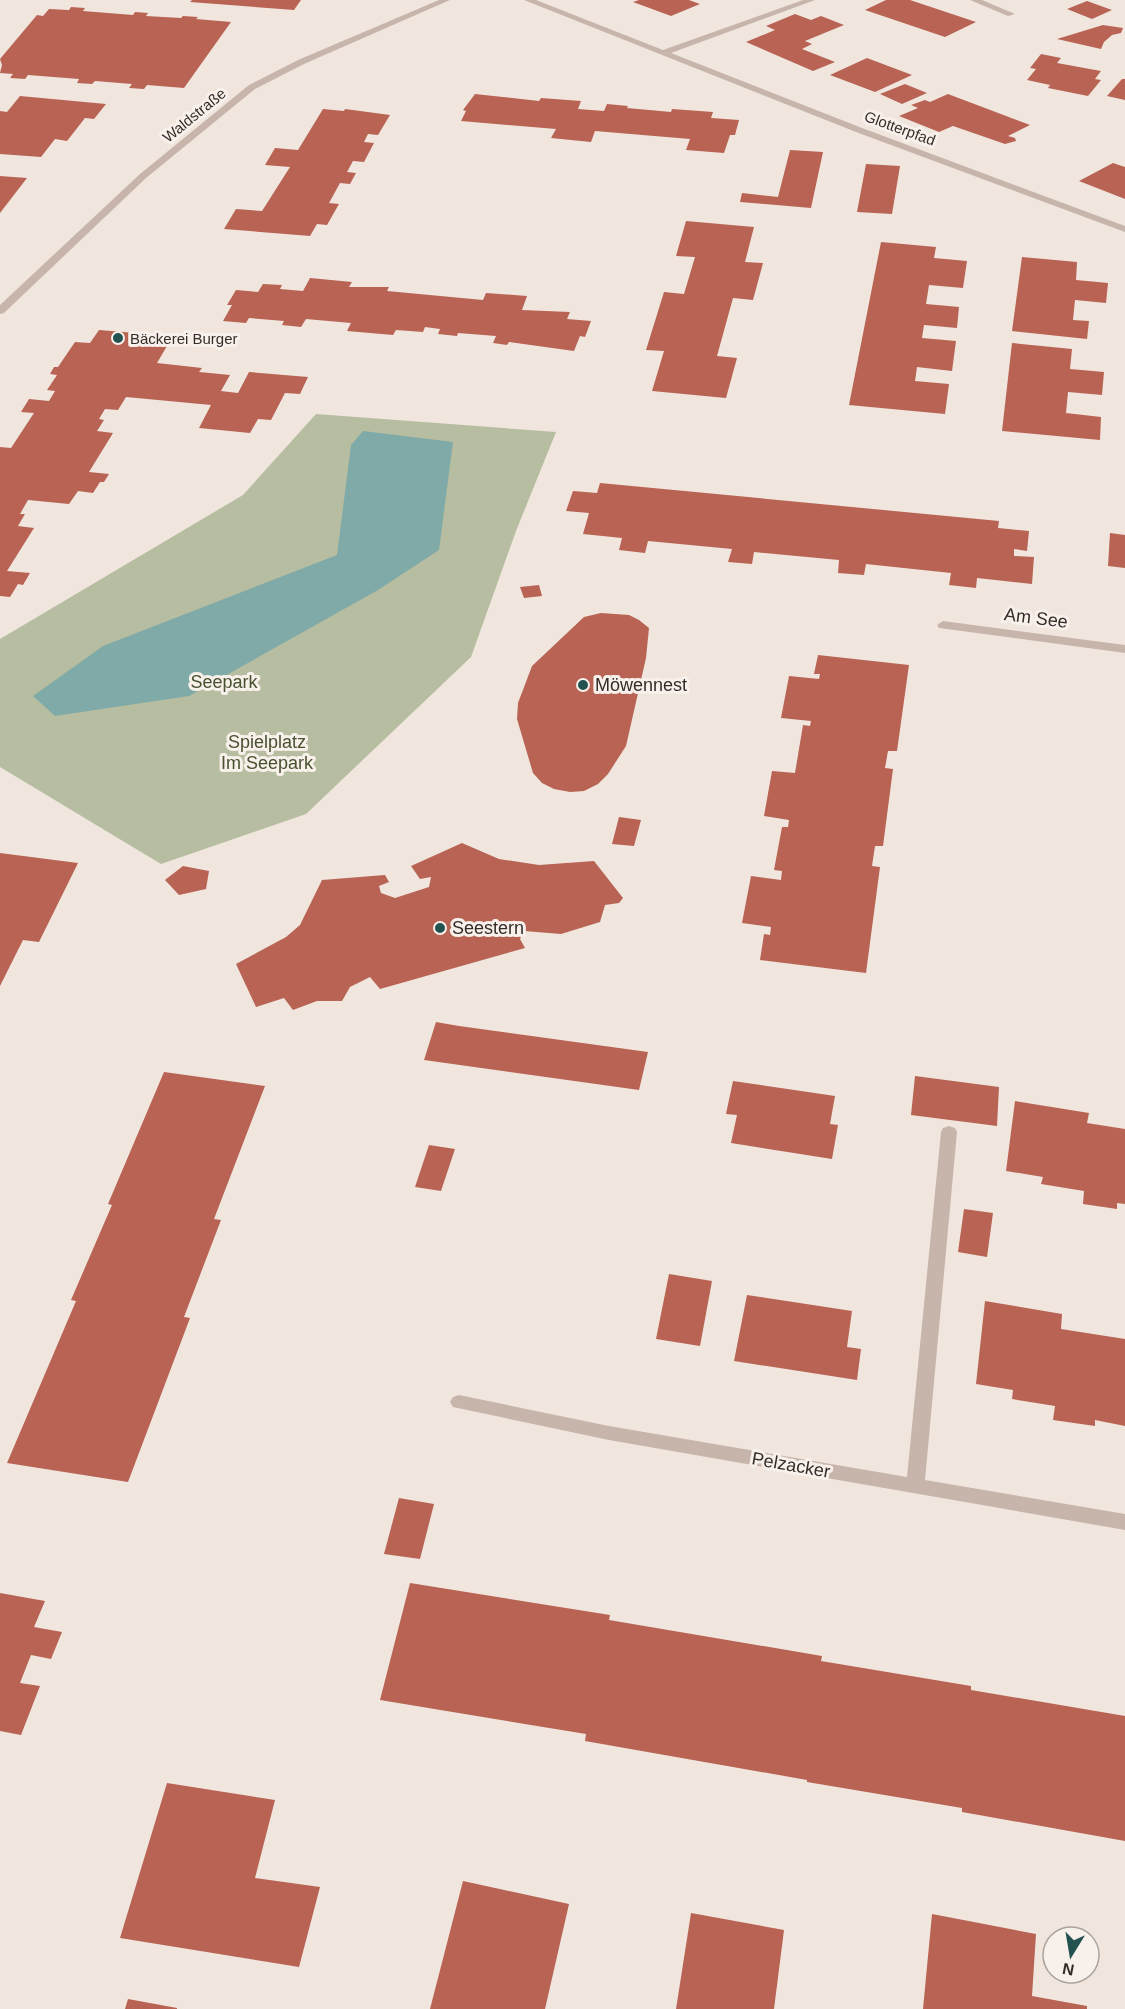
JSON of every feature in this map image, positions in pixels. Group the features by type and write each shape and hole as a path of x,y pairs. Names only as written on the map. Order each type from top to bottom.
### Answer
{"street":[{"name":"Waldstraße","path":"0,311 143,176 252,87 301,62 446,0"},
{"name":"Glotterpfad","path":"528,0 859,130 1125,229"},
{"path":"665,52 811,0"},
{"path":"974,0 1011,14"},
{"name":"Am See","path":"943,625 1125,649"},
{"path":"915,1486 949,1132"},
{"name":"Pelzacker","path":"459,1402 609,1433 1125,1522"}],"green space":[{"name":"Seepark","path":"316,414 556,432 516,531 471,657 306,814 161,864 0,767 0,639 243,495"}],"water":[{"path":"363,431 453,442 439,550 378,590 189,696 55,716 33,696 103,646 337,555 351,445"}],"building":[{"path":"192,0 301,0 294,10 190,2"},
{"path":"689,0 700,4 671,16 633,2"},
{"path":"886,0 910,0 976,22 945,37 865,10"},
{"path":"1087,1 1112,10 1092,19 1067,9"},
{"path":"71,7 85,8 83,11 133,15 135,12 148,13 146,16 198,17 196,19 231,22 184,88 147,85 144,89 129,88 132,84 95,81 92,84 77,83 79,79 28,75 25,79 10,78 13,74 0,73 2,65 0,59 37,15 43,16 49,9 69,10"},
{"path":"795,14 811,20 821,16 844,25 805,41 812,44 802,49 835,62 813,71 746,42 775,30 766,26"},
{"path":"1103,25 1123,28 1121,33 1112,35 1104,42 1101,49 1057,39"},
{"path":"1041,54 1061,58 1057,63 1101,71 1095,79 1101,80 1088,96 1048,88 1050,85 1027,80 1036,69 1030,68"},
{"path":"867,58 912,75 875,92 830,75"},
{"path":"1122,79 1125,79 1125,100 1107,96"},
{"path":"905,84 927,93 902,104 880,94"},
{"path":"475,94 539,101 541,98 581,101 578,109 604,111 607,104 671,112 672,109 713,112 711,118 739,120 735,135 730,135 724,153 686,150 690,139 595,131 591,142 551,138 556,129 461,121 466,111 463,110"},
{"path":"948,94 1030,125 1008,136 1015,138 1016,141 1005,144 953,126 939,132 899,116 918,108 911,105 925,100 930,102"},
{"path":"20,96 106,104 94,119 85,118 67,141 55,139 41,157 0,154 0,111 7,112"},
{"path":"323,109 344,111 345,109 390,115 378,135 368,134 364,142 374,143 364,162 353,161 347,172 356,173 350,184 340,183 329,203 339,204 327,225 317,224 310,236 224,229 236,209 262,211 290,167 265,165 275,148 298,150"},
{"path":"790,150 823,152 811,208 740,202 742,193 778,197"},
{"path":"1113,163 1125,167 1125,199 1079,181"},
{"path":"866,164 900,166 892,214 857,212"},
{"path":"0,176 27,178 0,213"},
{"path":"686,221 754,227 745,262 763,263 753,300 733,298 717,356 737,358 726,398 652,391 664,351 646,350 664,292 684,294 695,257 676,256"},
{"path":"881,242 936,247 934,258 967,261 963,288 929,285 926,304 959,307 957,328 924,325 922,338 956,341 952,371 917,367 915,381 949,384 945,414 849,405"},
{"path":"1022,257 1077,262 1076,280 1108,283 1106,303 1075,300 1073,320 1089,321 1087,339 1012,331"},
{"path":"310,278 352,282 349,287 389,287 387,291 483,300 486,293 527,296 522,310 570,312 567,319 591,321 585,337 580,336 574,351 509,342 507,345 493,343 496,336 438,334 440,329 425,327 423,332 396,330 393,335 347,331 351,323 306,319 301,327 282,325 284,321 249,318 246,323 223,321 232,305 227,305 236,290 258,292 263,284 282,285 280,289 303,291"},
{"path":"99,330 160,335 154,345 167,346 157,363 202,368 199,372 230,375 221,391 238,393 249,372 308,377 300,394 285,393 271,420 258,419 250,433 199,428 211,405 126,397 118,410 105,409 99,419 104,420 97,431 113,433 89,472 109,474 93,493 78,491 69,504 28,500 20,514 25,514 18,526 34,528 7,571 30,573 23,585 18,584 10,597 0,596 0,447 11,448 34,413 21,412 29,399 49,401 55,391 47,390 57,375 50,374 54,367 58,367 75,342 90,343"},
{"path":"1012,343 1072,349 1070,369 1104,372 1102,395 1068,392 1066,413 1101,417 1100,440 1002,431"},
{"path":"600,483 999,521 998,528 1029,531 1027,551 1014,549 1014,556 1034,557 1032,584 977,578 976,588 949,585 951,573 866,564 864,575 838,573 839,560 754,552 752,564 728,562 732,549 648,541 645,553 619,550 622,538 583,534 589,513 566,511 573,491 597,493"},
{"path":"1110,533 1125,535 1125,568 1108,566"},
{"path":"539,585 542,596 524,598 520,587"},
{"name":"Möwennest","path":"601,613 629,615 649,628 646,658 626,746 608,774 598,784 584,791 570,792 554,789 542,783 533,773 517,719 518,703 532,666 584,617"},
{"path":"818,655 909,665 897,751 888,751 885,768 893,769 883,846 875,846 872,866 880,867 866,973 760,960 764,934 770,935 771,927 742,923 751,876 781,880 782,871 774,870 782,827 788,827 789,820 764,816 772,771 795,773 803,725 810,726 811,721 781,718 789,676 819,679 820,674 814,674"},
{"path":"619,817 641,820 634,846 612,844"},
{"name":"Seestern","path":"462,843 499,859 539,865 594,861 623,898 619,903 605,905 600,922 561,934 524,931 520,939 525,948 380,989 370,977 350,987 342,1001 317,1001 293,1010 284,998 256,1007 236,964 286,937 300,925 322,880 385,875 389,882 379,886 381,893 395,898 429,887 431,877 420,879 411,866"},
{"path":"0,853 78,863 39,942 23,940 0,986"},
{"path":"183,866 209,871 206,889 179,895 165,880"},
{"path":"436,1022 648,1052 639,1090 424,1060"},
{"path":"164,1072 265,1086 214,1219 221,1220 184,1317 190,1318 128,1482 7,1463 76,1301 71,1300 112,1205 108,1204"},
{"path":"915,1076 999,1087 997,1126 911,1115"},
{"path":"733,1081 835,1096 830,1124 838,1125 832,1159 731,1143 737,1115 726,1114"},
{"path":"1015,1101 1089,1113 1087,1123 1125,1129 1125,1204 1117,1203 1117,1209 1083,1204 1084,1191 1041,1184 1043,1177 1006,1171"},
{"path":"429,1145 455,1149 441,1191 415,1187"},
{"path":"964,1209 993,1213 987,1257 958,1252"},
{"path":"669,1274 712,1281 700,1346 656,1339"},
{"path":"747,1295 852,1311 847,1347 861,1349 857,1380 734,1361"},
{"path":"985,1301 1062,1314 1061,1329 1125,1339 1125,1426 1095,1420 1095,1426 1053,1420 1055,1406 1012,1399 1013,1390 976,1384"},
{"path":"399,1498 434,1504 420,1559 384,1554"},
{"path":"410,1583 610,1615 609,1620 822,1656 821,1661 971,1686 971,1690 1125,1716 1125,1841 962,1812 962,1808 585,1741 586,1734 380,1700"},
{"path":"0,1593 45,1601 34,1627 62,1632 51,1659 31,1655 20,1683 40,1686 21,1735 0,1731"},
{"path":"167,1783 275,1800 255,1878 320,1887 299,1967 120,1938"},
{"path":"463,1881 569,1904 545,2009 430,2009"},
{"path":"691,1913 784,1930 774,2009 676,2009"},
{"path":"932,1914 1036,1934 1032,1996 1087,2006 1087,2009 923,2009"},
{"path":"128,1999 177,2008 177,2009 125,2009"}],"place":[{"name":"Bäckerei Burger","path":"118,338"},
{"name":"Möwennest","path":"583,685"},
{"name":"Seestern","path":"440,928"}],"park label":[{"name":"Spielplatz Im Seepark","path":"267,752"}]}
